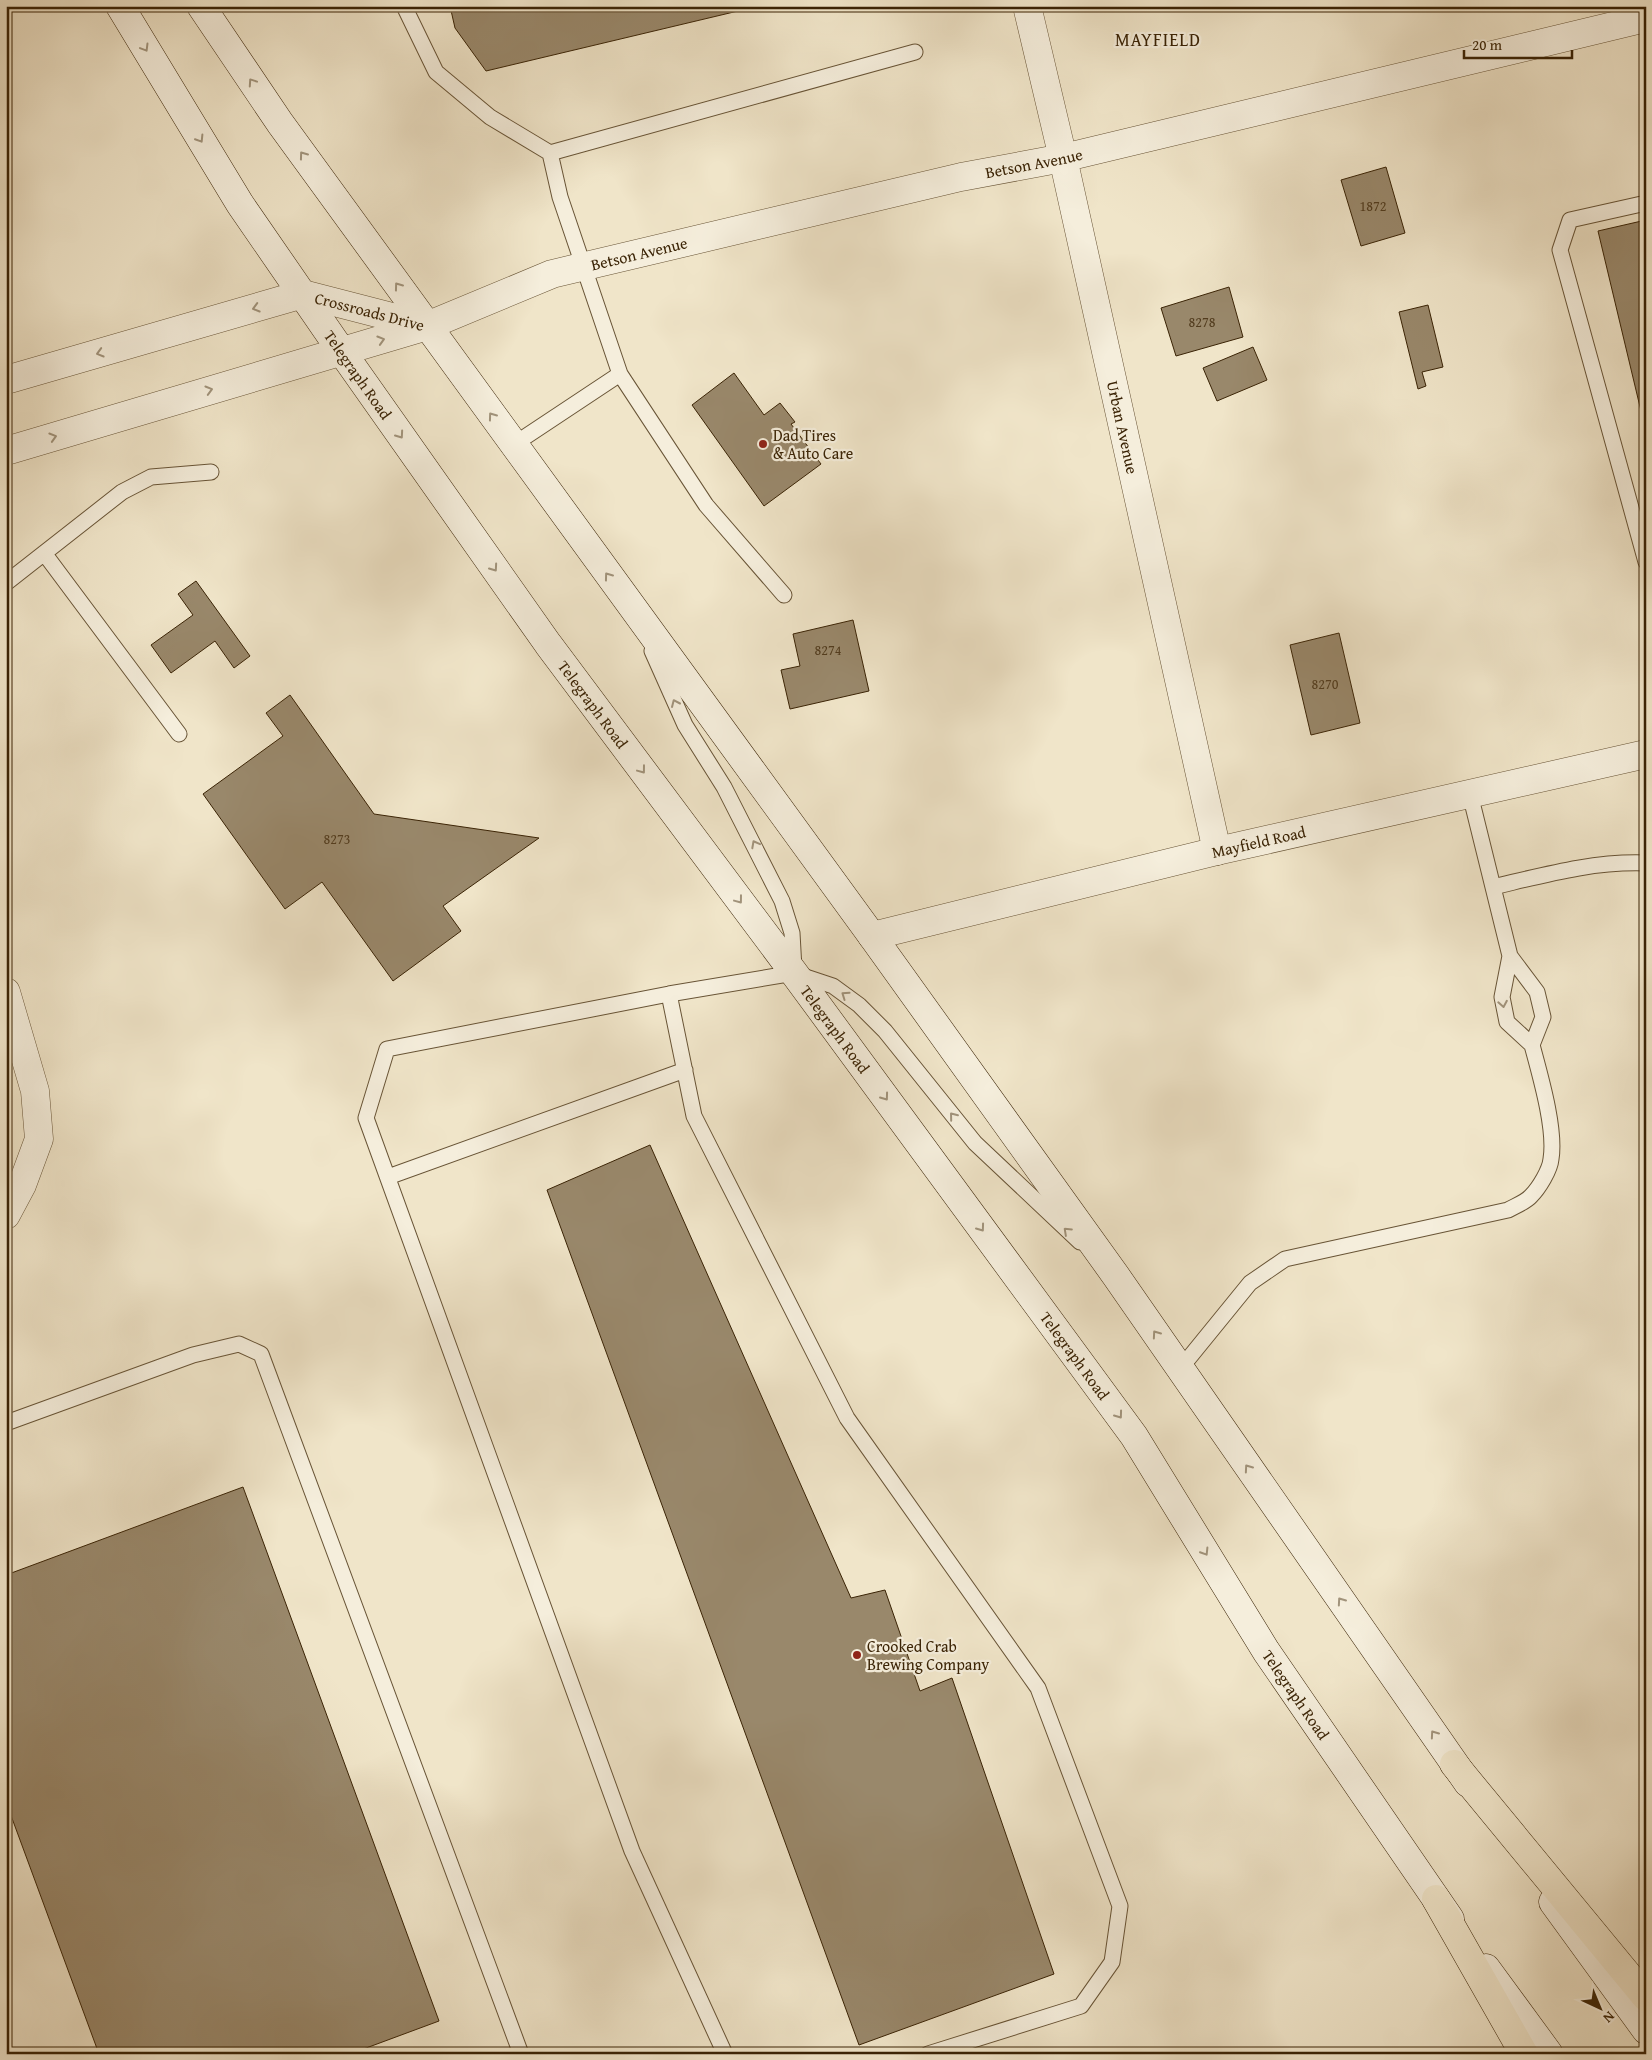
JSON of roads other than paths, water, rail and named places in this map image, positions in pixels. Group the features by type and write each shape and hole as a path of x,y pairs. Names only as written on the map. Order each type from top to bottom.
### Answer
{"highway":[{"path":"1454,1764 1646,1997"},
{"path":"1436,1899 1524,2054"}],"main road":[{"name":"Telegraph Road","path":"120,6 240,204 342,352 548,644 794,973 1134,1436 1266,1651 1436,1899 1549,2054"},
{"path":"201,6 280,123 872,936 1116,1276 1454,1764 1646,2030"},
{"name":"Urban Avenue","path":"1027,6 1063,158 1217,850"},
{"name":"Betson Avenue","path":"427,326 552,274 961,177 1063,158 1646,18"},
{"name":"Crossroads Drive","path":"6,380 303,294 427,326"},
{"name":"Crossroads Drive","path":"6,451 427,326"},
{"name":"Mayfield Road","path":"872,936 1217,850 1646,754"},
{"path":"6,992 35,1091 38,1139 22,1185 6,1215"}],"lane":[{"path":"404,6 436,72 490,117 550,153 560,197 620,374 706,505 784,595"},
{"path":"550,153 916,52"},
{"path":"1646,202 1570,220 1560,250 1646,562"},
{"path":"513,445 620,374"},
{"path":"6,583 122,492 151,477 211,472"},
{"path":"44,553 178,734"},
{"path":"637,615 685,725 724,787 782,901 792,933 794,973"},
{"path":"1470,794 1510,956 1537,992 1543,1017 1532,1045"},
{"path":"1493,887 1573,867 1625,862 1646,863"},
{"path":"1180,1369 1250,1284 1285,1259 1508,1210 1531,1196 1552,1160 1551,1136 1542,1082 1532,1045 1507,1022 1502,997 1510,956"},
{"path":"725,2054 632,1851 366,1118 387,1049 669,994 794,973 832,986 859,1005 885,1032 974,1143 1116,1276"},
{"path":"669,994 694,1116 847,1418 1038,1688 1120,1906 1112,1962 1081,2006 928,2054"},
{"path":"388,1177 685,1070"},
{"path":"6,1423 193,1355 239,1344 261,1354 522,2054"}],"place":[{"name":"Dad Tires & Auto Care","path":"763,444"},
{"name":"Crooked Crab Brewing Company","path":"857,1655"}],"district":[{"name":"MAYFIELD","path":"1158,39"}]}
